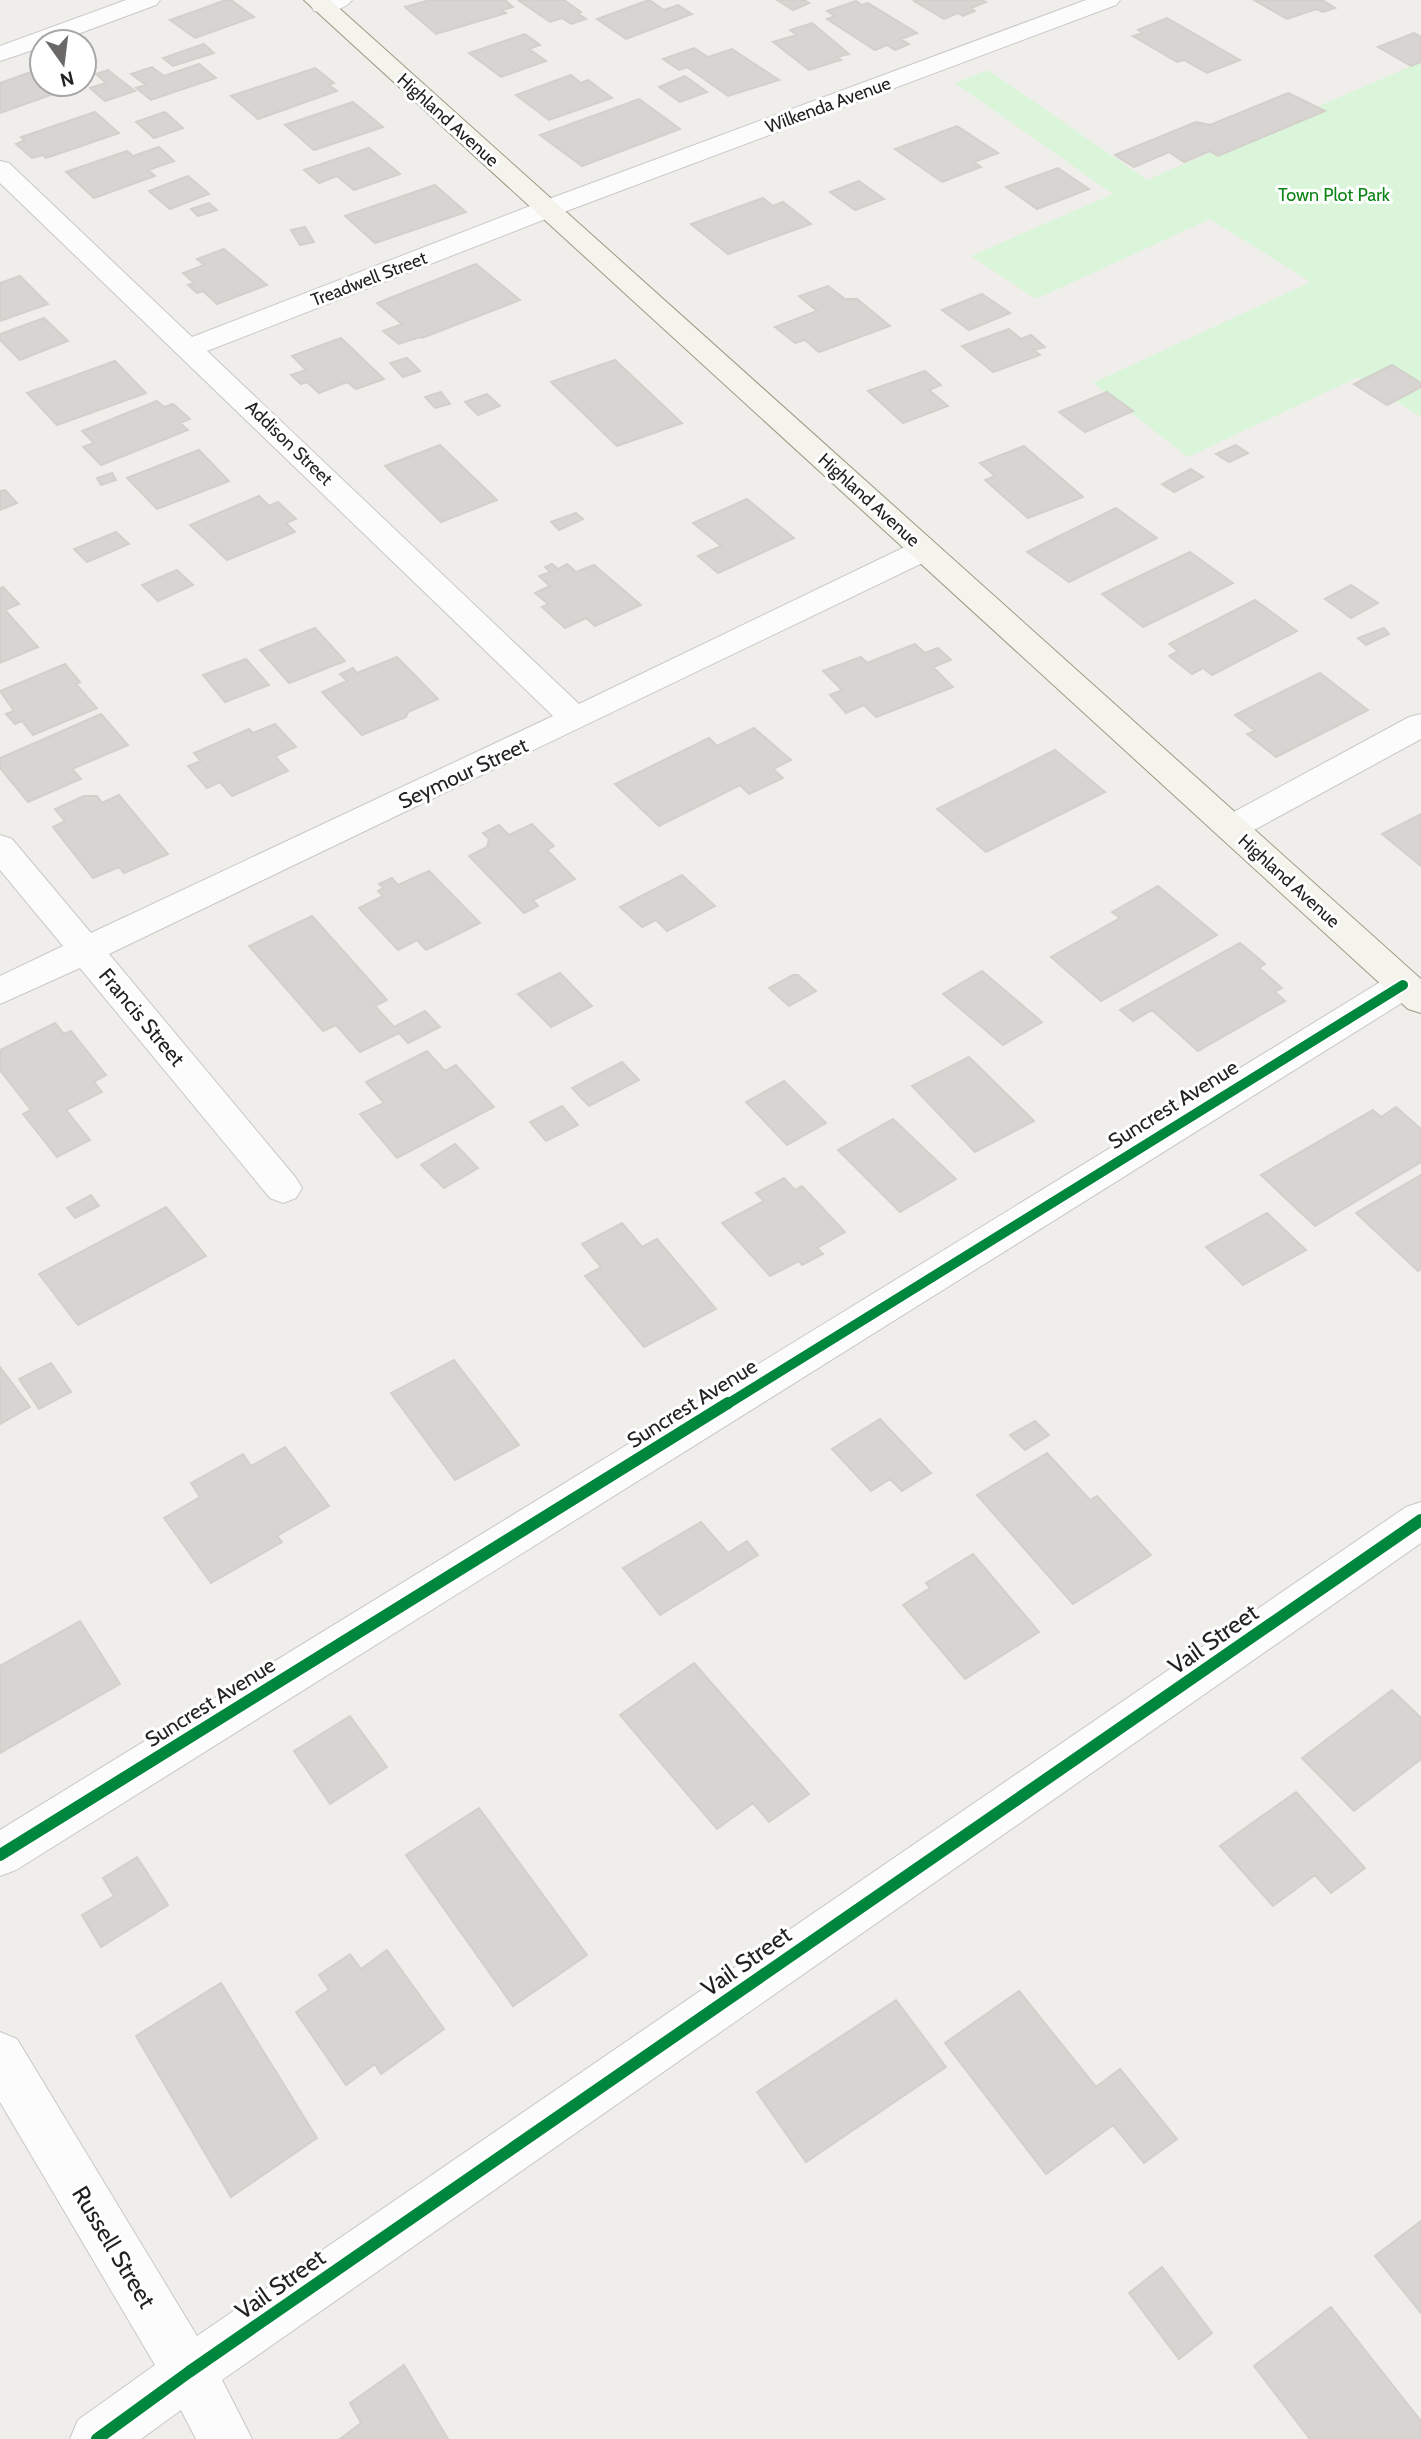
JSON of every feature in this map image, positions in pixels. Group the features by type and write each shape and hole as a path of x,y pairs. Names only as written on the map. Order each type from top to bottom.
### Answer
{"main road":[{"name":"Highland Avenue","path":"327,2 547,209 1412,992"}],"street":[{"path":"0,54 148,0"},
{"name":"Wilkenda Avenue","path":"547,209 1108,0"},
{"name":"Addison Street","path":"0,169 575,719"},
{"name":"Treadwell Street","path":"190,348 547,209"},
{"name":"Seymour Street","path":"0,991 575,719 924,550"},
{"path":"1231,828 1421,725"},
{"name":"Francis Street","path":"0,847 283,1188"},
{"name":"Suncrest Avenue","path":"0,1854 1412,992"},
{"name":"Vail Street","path":"96,2439 1421,1520"},
{"name":"Russell Street","path":"0,2056 189,2372 226,2439"}],"green space":[{"name":"Town Plot Park","path":"1421,62 1421,417 1358,377 1188,457 1093,383 1311,282 1210,219 1036,299 971,256 1113,194 955,83 988,70 1147,180"}],"building":[{"path":"231,0 254,17 195,38 170,20"},
{"path":"430,0 505,0 513,7 502,10 506,13 436,34 405,7"},
{"path":"518,0 564,0 586,19 571,24 562,18 550,22"},
{"path":"649,0 664,10 678,5 692,14 626,39 597,19"},
{"path":"777,0 804,0 809,3 793,10"},
{"path":"1254,0 1322,0 1335,8 1323,12 1316,9 1287,19"},
{"path":"856,1 862,5 868,3 917,33 901,39 909,44 895,50 887,45 875,50 827,19 835,16 827,11"},
{"path":"914,1 986,2 971,8 975,11 963,16 958,13 944,19"},
{"path":"1167,18 1240,60 1207,73 1184,60 1177,62 1133,36 1143,33 1138,30"},
{"path":"812,23 849,54 837,57 841,60 809,70 773,42 797,35 790,30"},
{"path":"1414,33 1421,37 1421,62 1411,66 1378,47"},
{"path":"525,34 540,45 529,49 546,61 501,77 469,53"},
{"path":"204,44 214,53 173,66 163,58"},
{"path":"694,48 708,57 732,49 779,80 728,96 687,67 679,70 663,59"},
{"path":"199,64 216,78 151,100 136,88 146,85 131,74 152,67 164,76"},
{"path":"315,68 334,83 329,85 337,91 258,119 231,96"},
{"path":"108,70 135,91 105,101 98,95 98,86 106,83 98,73"},
{"path":"28,73 28,98 42,98 0,113 0,83"},
{"path":"571,75 581,83 588,80 612,98 549,120 516,95"},
{"path":"685,76 707,92 680,102 659,87"},
{"path":"1288,93 1325,111 1218,156 1210,151 1184,162 1169,152 1134,167 1115,155 1196,122 1210,125"},
{"path":"639,99 680,129 582,166 540,135"},
{"path":"353,102 383,127 314,150 285,125"},
{"path":"95,112 119,133 46,158 43,155 32,158 16,144 25,140 21,137"},
{"path":"165,112 183,128 154,138 136,122"},
{"path":"957,126 998,153 974,162 981,167 942,182 895,149"},
{"path":"159,147 174,161 148,170 155,176 94,198 66,172 127,151 133,156"},
{"path":"369,148 400,174 354,190 337,176 319,183 304,170"},
{"path":"1058,168 1089,189 1037,209 1006,187"},
{"path":"188,176 209,194 170,209 149,191"},
{"path":"859,181 884,199 855,210 830,192"},
{"path":"435,185 466,212 375,243 345,216"},
{"path":"763,198 773,206 783,202 811,224 728,254 691,224"},
{"path":"209,203 217,210 198,216 191,209"},
{"path":"305,227 314,242 300,245 291,230"},
{"path":"224,249 267,285 217,304 203,291 197,293 188,285 194,283 183,273 204,265 197,259"},
{"path":"476,264 520,300 422,338 399,344 383,331 402,324 377,303"},
{"path":"20,276 48,304 0,321 0,283"},
{"path":"828,286 845,299 857,299 890,326 819,352 805,340 795,343 775,327 817,311 799,296"},
{"path":"982,294 1010,313 969,330 942,310"},
{"path":"44,318 68,341 20,360 0,340 0,334"},
{"path":"1009,329 1021,339 1031,335 1045,347 1034,350 1040,355 993,372 962,346"},
{"path":"341,338 384,379 356,389 347,382 319,393 307,382 301,384 291,375 306,370 292,356"},
{"path":"407,358 420,371 403,377 390,363"},
{"path":"615,360 682,423 617,446 551,382"},
{"path":"115,361 146,393 57,425 27,393"},
{"path":"1392,365 1421,383 1421,387 1387,405 1354,384"},
{"path":"925,371 941,385 929,390 948,406 903,423 868,391"},
{"path":"441,392 450,404 435,408 425,397"},
{"path":"1107,392 1133,411 1085,432 1059,412"},
{"path":"487,394 500,406 478,415 465,402"},
{"path":"157,401 164,407 173,404 190,419 180,423 188,430 101,465 83,447 94,443 82,431"},
{"path":"440,445 497,500 441,522 385,466"},
{"path":"1236,445 1248,453 1229,462 1216,454"},
{"path":"1024,446 1083,497 1028,518 985,480 995,476 980,463"},
{"path":"199,450 229,481 157,509 127,478"},
{"path":"1191,469 1203,477 1174,492 1162,484"},
{"path":"112,473 116,480 101,485 97,478"},
{"path":"5,490 17,503 0,510 0,491"},
{"path":"259,496 269,506 278,502 296,519 286,523 295,532 227,560 190,525"},
{"path":"747,499 794,538 718,573 698,556 721,546 693,523"},
{"path":"1116,508 1157,538 1069,582 1027,552"},
{"path":"576,513 583,519 559,530 551,522"},
{"path":"116,532 129,544 87,562 74,549"},
{"path":"1190,552 1233,583 1143,627 1102,594"},
{"path":"552,564 558,569 567,564 576,572 594,565 641,605 595,626 586,618 565,628 542,607 548,604 535,593 550,586 539,576 550,572 545,567"},
{"path":"177,570 193,585 158,601 142,585"},
{"path":"1351,585 1378,603 1351,618 1325,599"},
{"path":"3,587 19,604 5,610 38,647 0,663 0,588"},
{"path":"1255,600 1297,631 1212,675 1203,668 1192,674 1169,656 1178,651 1169,644"},
{"path":"315,628 345,661 289,683 260,650"},
{"path":"1384,628 1389,634 1366,645 1358,638"},
{"path":"915,644 925,653 938,648 951,660 933,667 953,687 876,717 864,705 846,713 830,695 842,690 823,671 861,657 867,663"},
{"path":"397,657 438,699 408,712 406,717 362,735 322,692 347,681 340,674 353,668 357,673"},
{"path":"246,659 269,685 225,702 203,675"},
{"path":"65,664 80,682 76,684 97,708 33,735 22,721 15,724 6,714 14,711 0,691"},
{"path":"1320,673 1368,710 1276,757 1247,734 1255,731 1235,715"},
{"path":"101,714 128,745 72,769 81,779 28,802 0,768 0,758"},
{"path":"275,724 296,747 275,756 288,771 232,796 220,782 207,788 188,766 201,761 194,753 249,729 253,733"},
{"path":"754,728 791,760 773,769 783,778 749,794 740,785 659,826 615,784 709,738 717,746"},
{"path":"1055,750 1105,792 986,852 937,809"},
{"path":"119,795 168,854 124,873 119,867 93,878 53,827 65,821 55,809 84,796 97,796 102,803"},
{"path":"1421,814 1421,866 1382,834"},
{"path":"532,824 554,846 547,850 575,879 533,900 538,906 524,913 469,856 487,847 489,839 483,833 499,825 509,835"},
{"path":"429,871 480,923 426,950 417,940 398,950 359,908 383,896 378,891 384,888 379,884 392,878 398,885"},
{"path":"682,875 715,906 667,931 656,920 642,927 620,907"},
{"path":"1158,886 1217,935 1101,1001 1051,957 1120,918 1112,912"},
{"path":"312,916 387,1000 375,1006 394,1027 425,1011 440,1027 408,1043 399,1033 360,1052 336,1025 323,1031 249,946"},
{"path":"1240,943 1265,964 1259,968 1282,988 1275,992 1285,1001 1198,1051 1152,1010 1133,1021 1120,1010"},
{"path":"982,971 1042,1022 1003,1045 943,994"},
{"path":"560,973 592,1006 551,1027 518,994"},
{"path":"798,975 816,991 789,1006 769,988"},
{"path":"55,1023 64,1034 71,1031 106,1075 94,1082 102,1092 66,1110 90,1140 57,1157 23,1114 31,1110 0,1070 0,1050"},
{"path":"427,1051 445,1071 456,1065 494,1107 397,1158 360,1114 384,1103 366,1082"},
{"path":"969,1057 1034,1121 975,1152 912,1086"},
{"path":"622,1062 639,1080 589,1106 572,1088"},
{"path":"784,1081 826,1123 787,1145 746,1102"},
{"path":"562,1106 578,1125 546,1141 530,1122"},
{"path":"1396,1107 1421,1129 1421,1162 1315,1226 1261,1175 1373,1110 1381,1117"},
{"path":"893,1119 956,1179 900,1212 838,1150"},
{"path":"455,1144 478,1168 444,1188 421,1165"},
{"path":"1421,1175 1421,1269 1418,1271 1356,1213"},
{"path":"784,1178 795,1190 802,1186 845,1232 817,1248 823,1254 802,1265 799,1261 770,1276 722,1223 764,1201 756,1193"},
{"path":"91,1195 99,1206 75,1218 67,1208"},
{"path":"166,1207 206,1256 78,1325 39,1274"},
{"path":"1267,1213 1306,1250 1243,1285 1206,1247"},
{"path":"622,1223 642,1247 657,1239 716,1309 644,1347 585,1276 601,1267 582,1244"},
{"path":"454,1360 519,1445 455,1480 391,1393"},
{"path":"51,1363 71,1392 39,1409 19,1379"},
{"path":"0,1367 30,1407 0,1424"},
{"path":"880,1419 931,1473 902,1491 890,1479 871,1491 832,1449"},
{"path":"1035,1421 1049,1435 1025,1450 1010,1435"},
{"path":"285,1447 329,1506 277,1536 282,1542 211,1583 164,1518 200,1497 191,1483 243,1454 251,1466"},
{"path":"1047,1453 1090,1500 1097,1496 1151,1555 1073,1604 977,1495"},
{"path":"701,1522 728,1553 747,1541 758,1555 660,1615 623,1568"},
{"path":"973,1554 1039,1632 965,1679 903,1605 930,1588 926,1583"},
{"path":"80,1621 120,1684 0,1753 0,1666"},
{"path":"694,1663 809,1794 769,1822 753,1803 717,1829 620,1715"},
{"path":"1392,1690 1421,1718 1421,1759 1354,1811 1302,1758"},
{"path":"350,1716 387,1767 330,1804 294,1751"},
{"path":"1296,1792 1365,1868 1331,1893 1315,1875 1273,1906 1220,1846"},
{"path":"479,1808 587,1955 513,2006 406,1855"},
{"path":"137,1857 168,1905 101,1947 82,1915 114,1896 103,1878"},
{"path":"387,1950 444,2029 381,2074 375,2064 346,2085 296,2012 329,1990 319,1975 350,1954 361,1969"},
{"path":"221,1983 317,2138 231,2197 136,2036"},
{"path":"1019,1991 1096,2087 1120,2069 1177,2139 1144,2163 1113,2125 1046,2174 945,2043"},
{"path":"896,2000 946,2067 806,2162 757,2092"},
{"path":"1421,2221 1421,2313 1375,2256"},
{"path":"1162,2267 1212,2333 1179,2359 1129,2293"},
{"path":"1331,2307 1421,2421 1421,2439 1310,2439 1254,2366"},
{"path":"404,2365 448,2439 340,2439 361,2423 350,2403"}],"cycle path":[{"path":"0,1855 1403,985"},
{"path":"97,2439 189,2372 1421,1520"}]}
